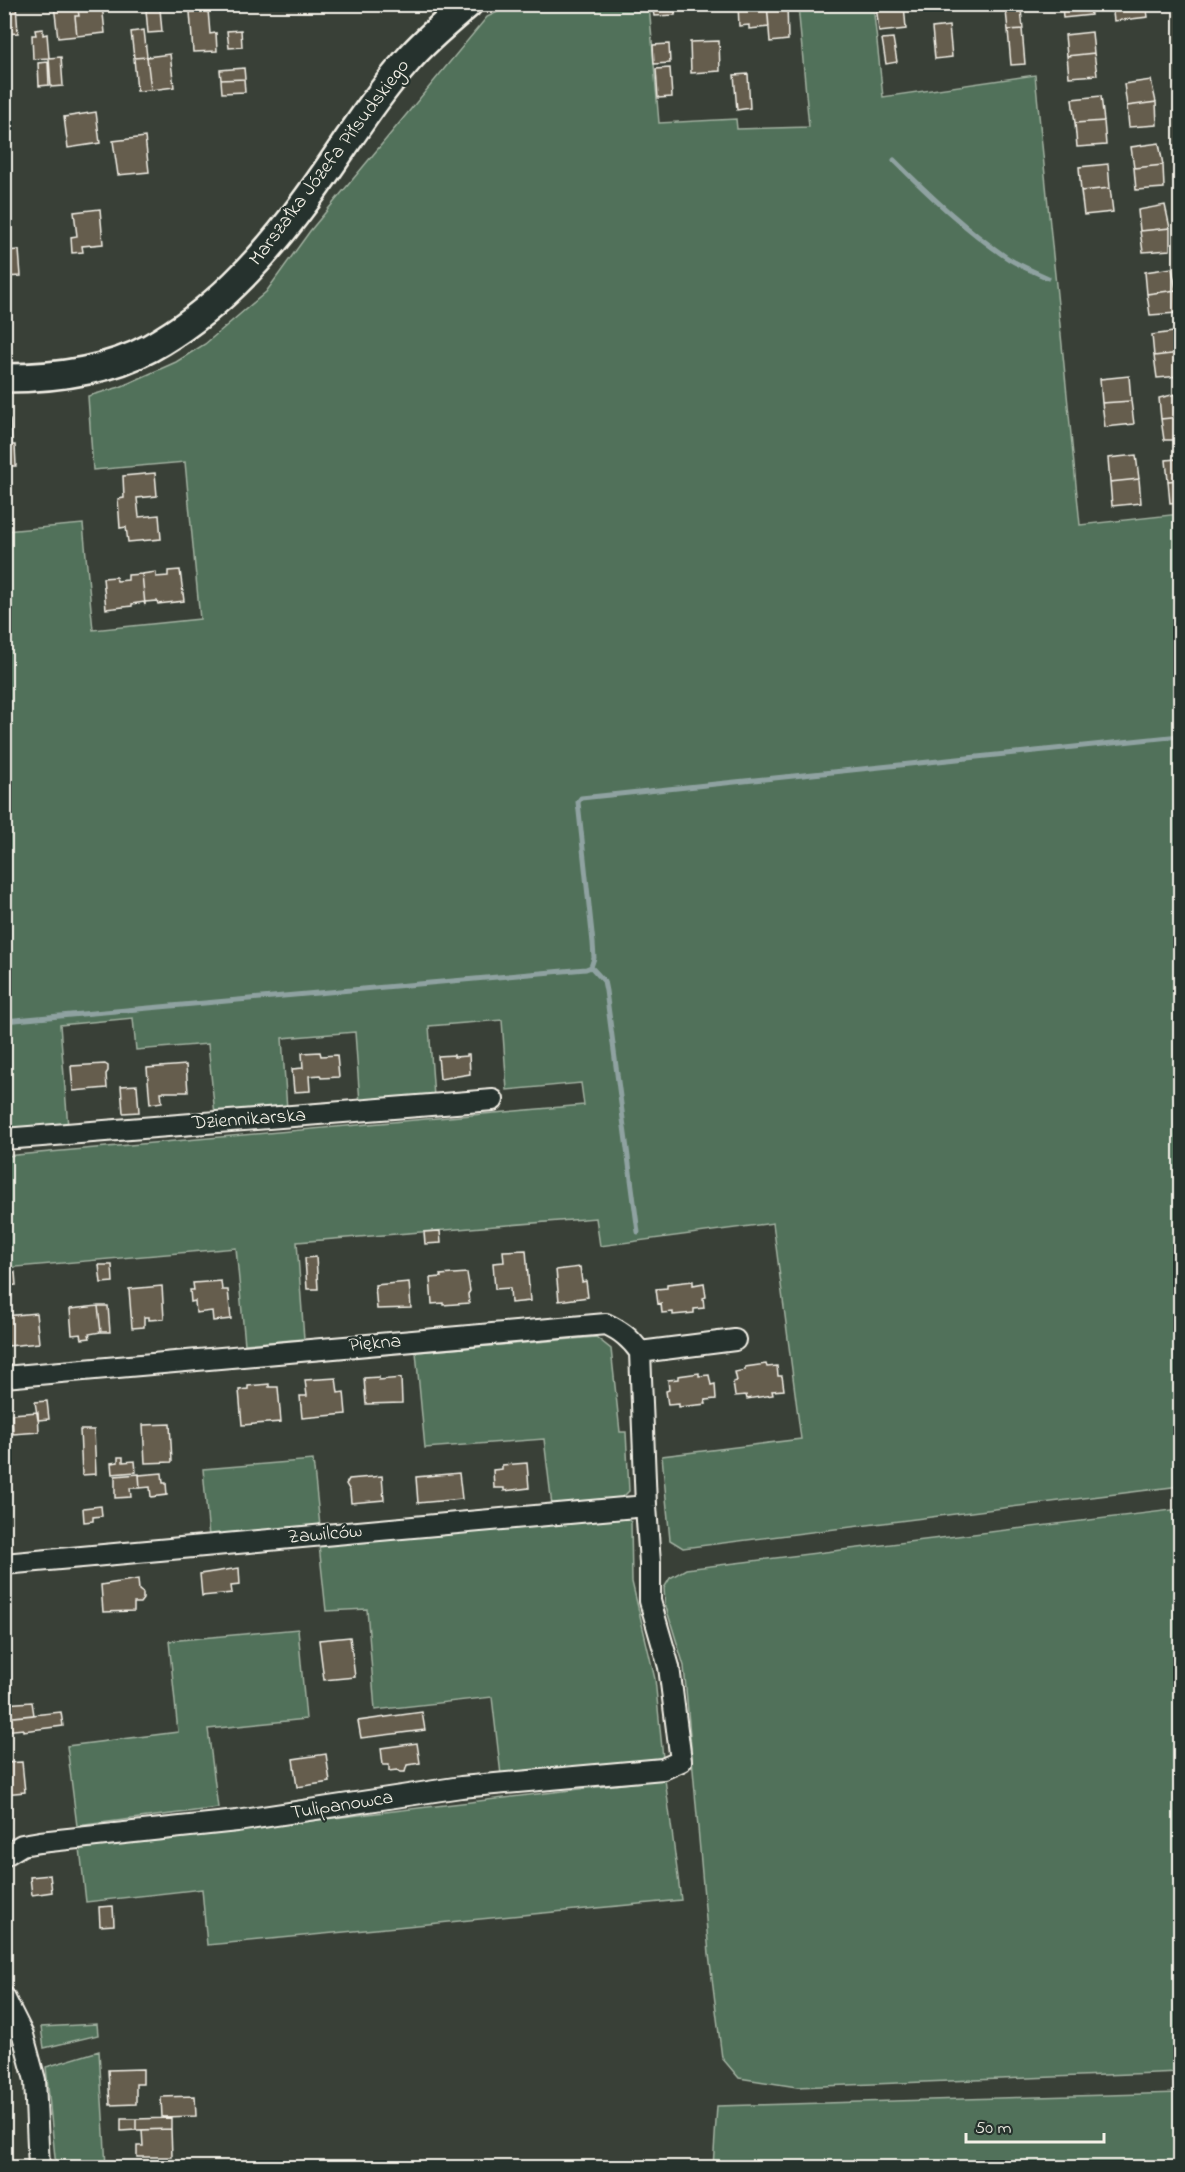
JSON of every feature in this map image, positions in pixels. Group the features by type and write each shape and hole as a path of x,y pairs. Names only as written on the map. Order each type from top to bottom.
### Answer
{"street":[{"name":"Marszałka Józefa Piłsudskiego","path":"4,378 68,373 110,364 149,348 195,318 240,280 303,205 408,59 455,8"},
{"name":"Dziennikarska","path":"4,1139 493,1100"},
{"name":"Piękna","path":"4,1377 606,1324 632,1340 640,1352"},
{"path":"646,1506 640,1352 735,1340"},
{"name":"Zawilców","path":"4,1564 646,1506"},
{"name":"Tulipanowca","path":"4,1856 22,1845 40,1842 237,1821 460,1787 663,1769 681,1761 669,1667 650,1601 646,1506"},
{"path":"4,1997 23,2035 33,2068 39,2168"}],"green space":[{"path":"512,5 649,5 659,123 736,119 737,129 809,127 798,5 873,5 883,97 1035,75 1080,525 1180,514 1180,1486 683,1548 670,1540 662,1456 801,1439 773,1223 600,1246 596,1218 297,1242 304,1339 245,1344 236,1248 5,1268 5,1156 584,1105 581,1083 507,1090 502,1020 429,1026 434,1097 360,1103 355,1032 282,1038 287,1109 215,1115 208,1044 136,1050 133,1018 60,1025 68,1127 5,1133 5,531 83,524 93,630 200,619 185,462 93,470 88,396 120,387 176,362 205,344 266,292 310,231 487,17"},
{"path":"596,1337 611,1349 620,1432 626,1432 629,1491 620,1500 552,1506 544,1439 425,1448 416,1352"},
{"path":"313,1460 320,1526 209,1537 203,1469"},
{"path":"1180,1509 1180,2072 797,2087 739,2078 722,2058 709,1954 684,1666 665,1604 664,1588 670,1578 686,1569"},
{"path":"622,1515 631,1522 632,1582 655,1679 663,1758 501,1775 492,1697 375,1710 367,1609 326,1611 319,1545"},
{"path":"298,1629 306,1719 208,1729 218,1808 77,1826 67,1746 178,1732 169,1641"},
{"path":"665,1779 681,1900 207,1945 202,1889 86,1902 80,1848"},
{"path":"97,2024 98,2035 44,2048 41,2027"},
{"path":"99,2051 106,2166 56,2167 46,2067"},
{"path":"1180,2093 1180,2167 713,2167 717,2106"}],"building":[{"path":"4,4 16,4 18,33 4,34"},
{"path":"77,4 79,16 75,16 77,36 58,38 54,5"},
{"path":"77,4 102,4 105,33 77,36 75,16 79,16"},
{"path":"652,4 683,4 683,6 675,6 675,15 654,16"},
{"path":"738,4 767,4 769,27 749,29 749,25 739,26"},
{"path":"767,4 787,4 788,40 770,42"},
{"path":"876,4 904,4 906,29 879,32"},
{"path":"963,4 981,4 981,7 963,9"},
{"path":"1062,4 1090,4 1091,15 1063,18"},
{"path":"1112,4 1146,4 1148,17 1114,21"},
{"path":"160,9 162,32 148,33 146,10"},
{"path":"1021,9 1023,29 1008,30 1006,11"},
{"path":"208,10 210,34 216,33 217,51 193,52 190,12"},
{"path":"949,26 952,57 935,59 932,28"},
{"path":"43,29 43,35 47,34 49,58 33,59 32,35 36,35 35,30"},
{"path":"1022,29 1025,64 1011,65 1008,30"},
{"path":"144,30 147,57 134,58 131,32"},
{"path":"241,30 242,47 229,48 227,31"},
{"path":"1092,32 1094,53 1067,56 1065,35"},
{"path":"893,38 897,62 886,64 882,39"},
{"path":"719,41 720,71 691,73 690,42"},
{"path":"669,44 670,63 654,64 653,45"},
{"path":"1094,53 1097,75 1069,77 1067,56"},
{"path":"170,54 174,87 151,90 147,57"},
{"path":"61,57 63,86 51,87 49,58"},
{"path":"147,57 151,90 137,91 134,58"},
{"path":"48,62 49,85 39,86 38,63"},
{"path":"244,68 245,79 221,80 220,70"},
{"path":"670,68 672,97 658,98 656,69"},
{"path":"748,74 750,108 737,110 734,75"},
{"path":"244,79 245,92 222,93 221,80"},
{"path":"1151,80 1156,102 1127,106 1124,84"},
{"path":"4,94 9,94 11,135 4,136"},
{"path":"1101,96 1104,121 1075,123 1072,99"},
{"path":"1156,102 1157,125 1129,127 1127,106"},
{"path":"96,112 100,143 68,148 64,117"},
{"path":"1104,121 1106,145 1077,147 1075,123"},
{"path":"145,137 149,172 118,175 113,141"},
{"path":"1159,143 1163,165 1134,168 1131,147"},
{"path":"1108,164 1110,188 1081,191 1079,167"},
{"path":"1163,165 1164,188 1136,190 1134,168"},
{"path":"1110,188 1113,212 1084,215 1081,191"},
{"path":"1165,205 1170,228 1140,231 1138,210"},
{"path":"100,209 103,244 82,246 83,252 72,253 71,237 77,236 74,212"},
{"path":"1170,228 1170,250 1143,252 1140,231"},
{"path":"19,250 21,276 4,277 4,251"},
{"path":"1172,268 1176,290 1147,294 1145,272"},
{"path":"1176,290 1177,313 1150,315 1147,294"},
{"path":"1180,331 1180,353 1154,356 1152,335"},
{"path":"1180,353 1180,376 1157,378 1154,356"},
{"path":"1129,376 1131,401 1102,403 1100,379"},
{"path":"1180,394 1180,417 1161,419 1159,398"},
{"path":"1131,401 1134,424 1105,427 1102,403"},
{"path":"1180,417 1180,440 1164,440 1161,419"},
{"path":"10,420 16,466 4,466 4,421"},
{"path":"1136,455 1139,479 1110,482 1108,458"},
{"path":"1180,457 1180,480 1168,481 1166,460 1176,459"},
{"path":"155,473 157,496 137,498 139,517 159,515 161,539 128,542 126,527 120,528 118,499 124,498 123,476"},
{"path":"1139,479 1141,503 1112,506 1110,482"},
{"path":"1180,480 1180,502 1170,503 1168,481"},
{"path":"180,570 184,601 158,604 157,601 145,602 145,605 142,574 156,572 156,577 168,576 168,571"},
{"path":"142,574 145,605 144,602 106,609 103,578 116,577 117,581 128,580 128,575"},
{"path":"320,1052 321,1056 337,1055 339,1077 309,1076 310,1091 294,1092 292,1069 303,1068 302,1053"},
{"path":"469,1054 470,1074 440,1079 438,1056 454,1055 454,1057 467,1056"},
{"path":"105,1064 108,1066 107,1088 73,1091 71,1066"},
{"path":"186,1065 188,1092 161,1092 162,1102 150,1104 147,1068"},
{"path":"137,1085 139,1112 123,1113 121,1086"},
{"path":"440,1231 441,1243 425,1244 424,1232"},
{"path":"526,1250 530,1301 511,1303 510,1288 495,1289 493,1263 504,1262 503,1251"},
{"path":"316,1257 318,1289 307,1289 305,1258"},
{"path":"99,1265 112,1265 113,1282 101,1283"},
{"path":"580,1267 582,1282 586,1281 588,1297 559,1301 556,1270"},
{"path":"15,1272 16,1285 4,1286 4,1273"},
{"path":"467,1273 469,1303 432,1304 430,1278"},
{"path":"221,1281 222,1290 228,1290 231,1319 213,1321 212,1311 196,1313 195,1301 191,1302 190,1290 194,1290 193,1283"},
{"path":"693,1281 693,1285 704,1283 706,1297 703,1298 704,1308 694,1309 694,1313 673,1315 673,1312 662,1313 656,1289 667,1288 667,1284"},
{"path":"409,1282 411,1308 377,1309 375,1285"},
{"path":"162,1286 164,1319 149,1320 149,1317 144,1317 144,1327 132,1328 129,1289"},
{"path":"98,1306 101,1332 89,1334 90,1338 82,1339 81,1334 72,1335 70,1309"},
{"path":"98,1306 108,1306 110,1332 101,1332"},
{"path":"36,1313 39,1343 8,1346 5,1316"},
{"path":"766,1364 767,1367 777,1366 778,1376 782,1376 784,1390 772,1391 773,1395 747,1399 746,1395 735,1396 733,1382 737,1381 735,1372 745,1370 745,1367"},
{"path":"699,1373 699,1376 709,1375 711,1385 715,1384 716,1399 705,1400 706,1404 679,1407 679,1404 668,1405 666,1391 669,1390 668,1380"},
{"path":"379,1377 379,1380 401,1378 402,1403 366,1404 364,1378"},
{"path":"336,1378 338,1393 344,1392 346,1414 302,1418 300,1396 307,1396 305,1380"},
{"path":"269,1384 269,1387 278,1387 281,1422 242,1425 239,1390 248,1389 248,1386"},
{"path":"47,1401 49,1419 38,1420 35,1402"},
{"path":"38,1412 39,1432 13,1434 12,1414"},
{"path":"170,1424 172,1462 145,1463 143,1425"},
{"path":"80,1430 94,1430 96,1474 82,1475"},
{"path":"118,1457 123,1457 123,1462 135,1461 136,1472 112,1474 111,1463 118,1462"},
{"path":"527,1463 529,1488 504,1491 504,1488 494,1488 493,1470 502,1469 502,1465"},
{"path":"162,1473 167,1495 151,1497 150,1487 140,1488 139,1475"},
{"path":"459,1473 462,1499 418,1503 416,1477"},
{"path":"139,1474 140,1488 130,1488 131,1497 115,1498 115,1476"},
{"path":"382,1476 384,1500 351,1503 350,1491 346,1484 349,1479"},
{"path":"101,1506 102,1516 93,1517 93,1521 84,1522 83,1508"},
{"path":"239,1568 240,1585 231,1586 232,1593 202,1596 200,1574"},
{"path":"138,1579 143,1599 140,1603 134,1603 134,1611 103,1612 101,1585"},
{"path":"350,1637 355,1677 324,1680 319,1640"},
{"path":"32,1702 34,1715 4,1718 4,1704"},
{"path":"61,1712 63,1726 4,1731 4,1718"},
{"path":"422,1712 425,1730 361,1738 358,1721"},
{"path":"417,1743 420,1763 407,1765 405,1772 389,1771 389,1765 383,1765 381,1748"},
{"path":"326,1754 330,1782 297,1787 293,1759"},
{"path":"22,1762 25,1792 4,1794 4,1763"},
{"path":"50,1875 52,1892 32,1895 30,1877"},
{"path":"113,1906 114,1925 100,1926 99,1907"},
{"path":"143,2069 143,2084 136,2084 136,2104 110,2105 108,2070"},
{"path":"195,2096 196,2116 162,2117 161,2097"},
{"path":"171,2118 171,2129 136,2130 136,2119"},
{"path":"121,2119 136,2119 136,2130 121,2131"},
{"path":"171,2129 172,2157 137,2157 137,2146 143,2146 142,2130"}],"waterway":[{"path":"894,160 976,235 1021,266 1048,278"},
{"path":"591,967 594,958 578,802 581,798 1180,736"},
{"path":"591,967 604,981 606,991 638,1232"},
{"path":"4,1021 591,967"}]}
